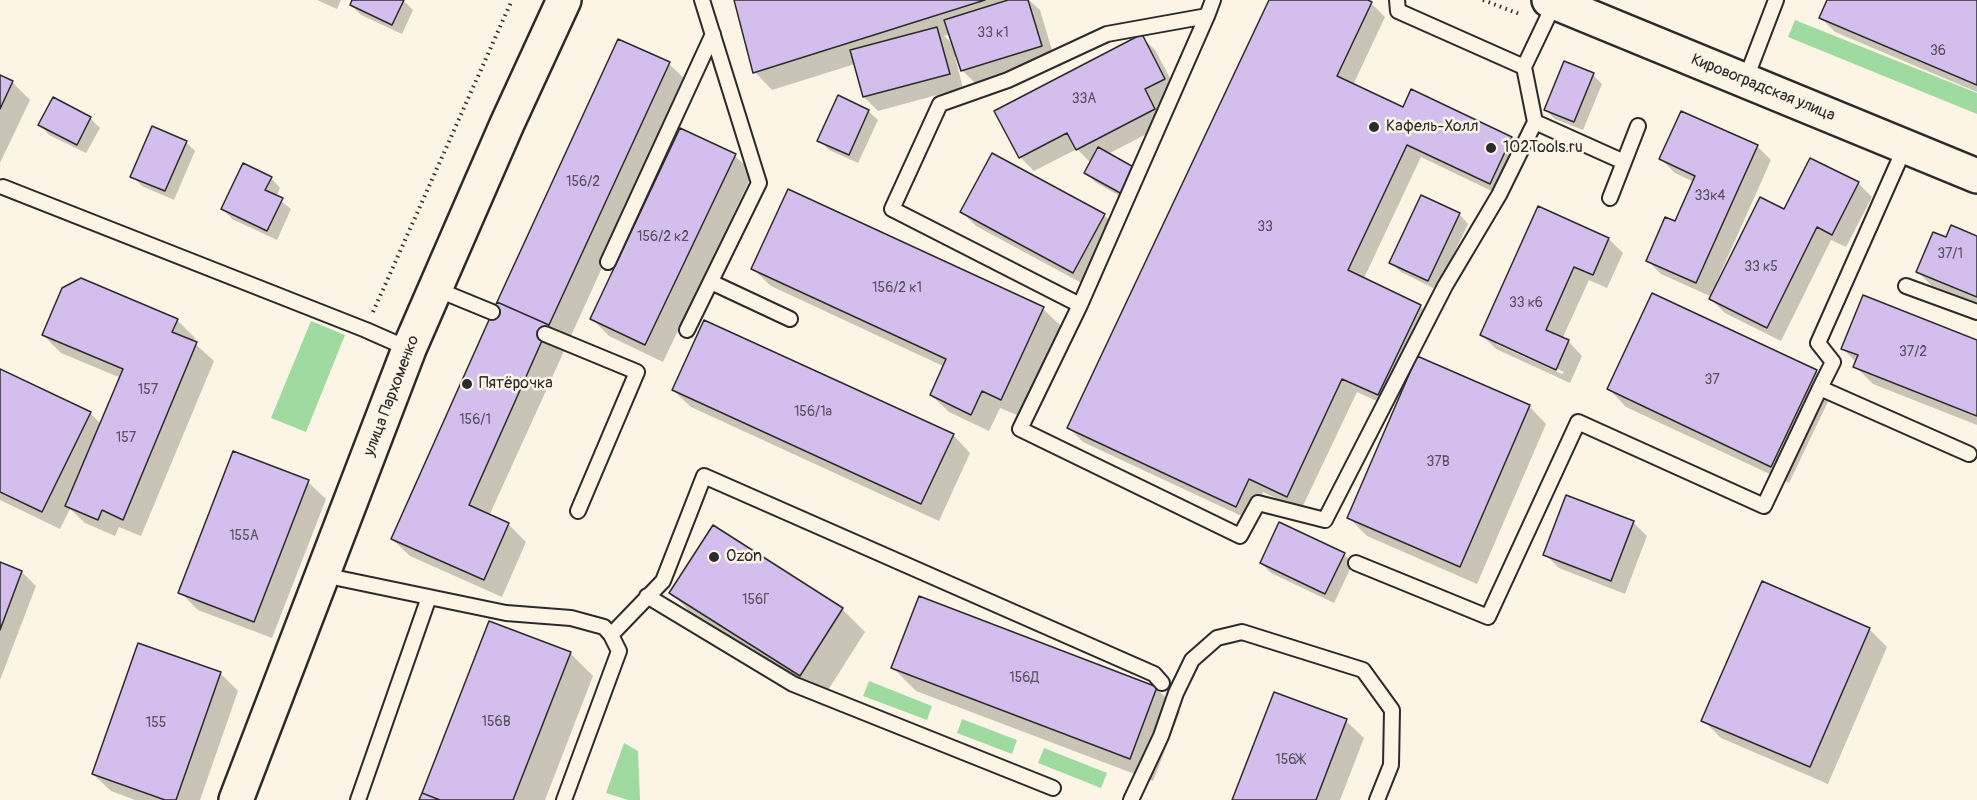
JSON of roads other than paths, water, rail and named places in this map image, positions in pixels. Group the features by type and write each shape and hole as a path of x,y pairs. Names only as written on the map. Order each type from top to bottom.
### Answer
{"main road":[{"name":"улица Пархоменко","path":"237,800 409,349 564,0"},
{"name":"Кировоградская улица","path":"1552,1 1977,176"}],"lane":[{"path":"687,330 759,183 702,0"},
{"path":"1213,0 1080,305 1020,429 1240,536 1258,503 1325,520 1445,286 1499,195 1535,122 1524,67 1552,1"},
{"path":"1397,0 1398,11 1524,67"},
{"path":"1745,81 1776,0"},
{"path":"1080,305 892,209 940,104 1008,80 1107,34 1207,16"},
{"path":"608,262 712,34"},
{"path":"1535,122 1624,162"},
{"path":"1610,198 1638,126"},
{"path":"1356,562 1488,617 1578,422 1764,506 1833,362 1818,343 1905,147"},
{"path":"3,187 409,349"},
{"path":"711,282 790,319"},
{"path":"1906,286 1977,312"},
{"path":"435,289 492,312"},
{"path":"545,334 637,372 578,511"},
{"path":"1820,388 1969,454"},
{"path":"611,635 663,581 704,476 1154,674 1162,683"},
{"path":"323,575 506,613 571,618 604,627 619,651 564,800"},
{"path":"647,596 793,684 1053,788"},
{"path":"358,800 429,597"},
{"path":"1131,800 1161,736 1176,693 1192,660 1217,638 1242,632 1363,670 1392,710 1391,765 1377,800"}],"place":[{"name":"Кафель-Холл","path":"1374,127"},
{"name":"102Tools.ru","path":"1491,148"},
{"name":"Пятёрочка","path":"467,384"},
{"name":"Ozon","path":"714,557"}]}
